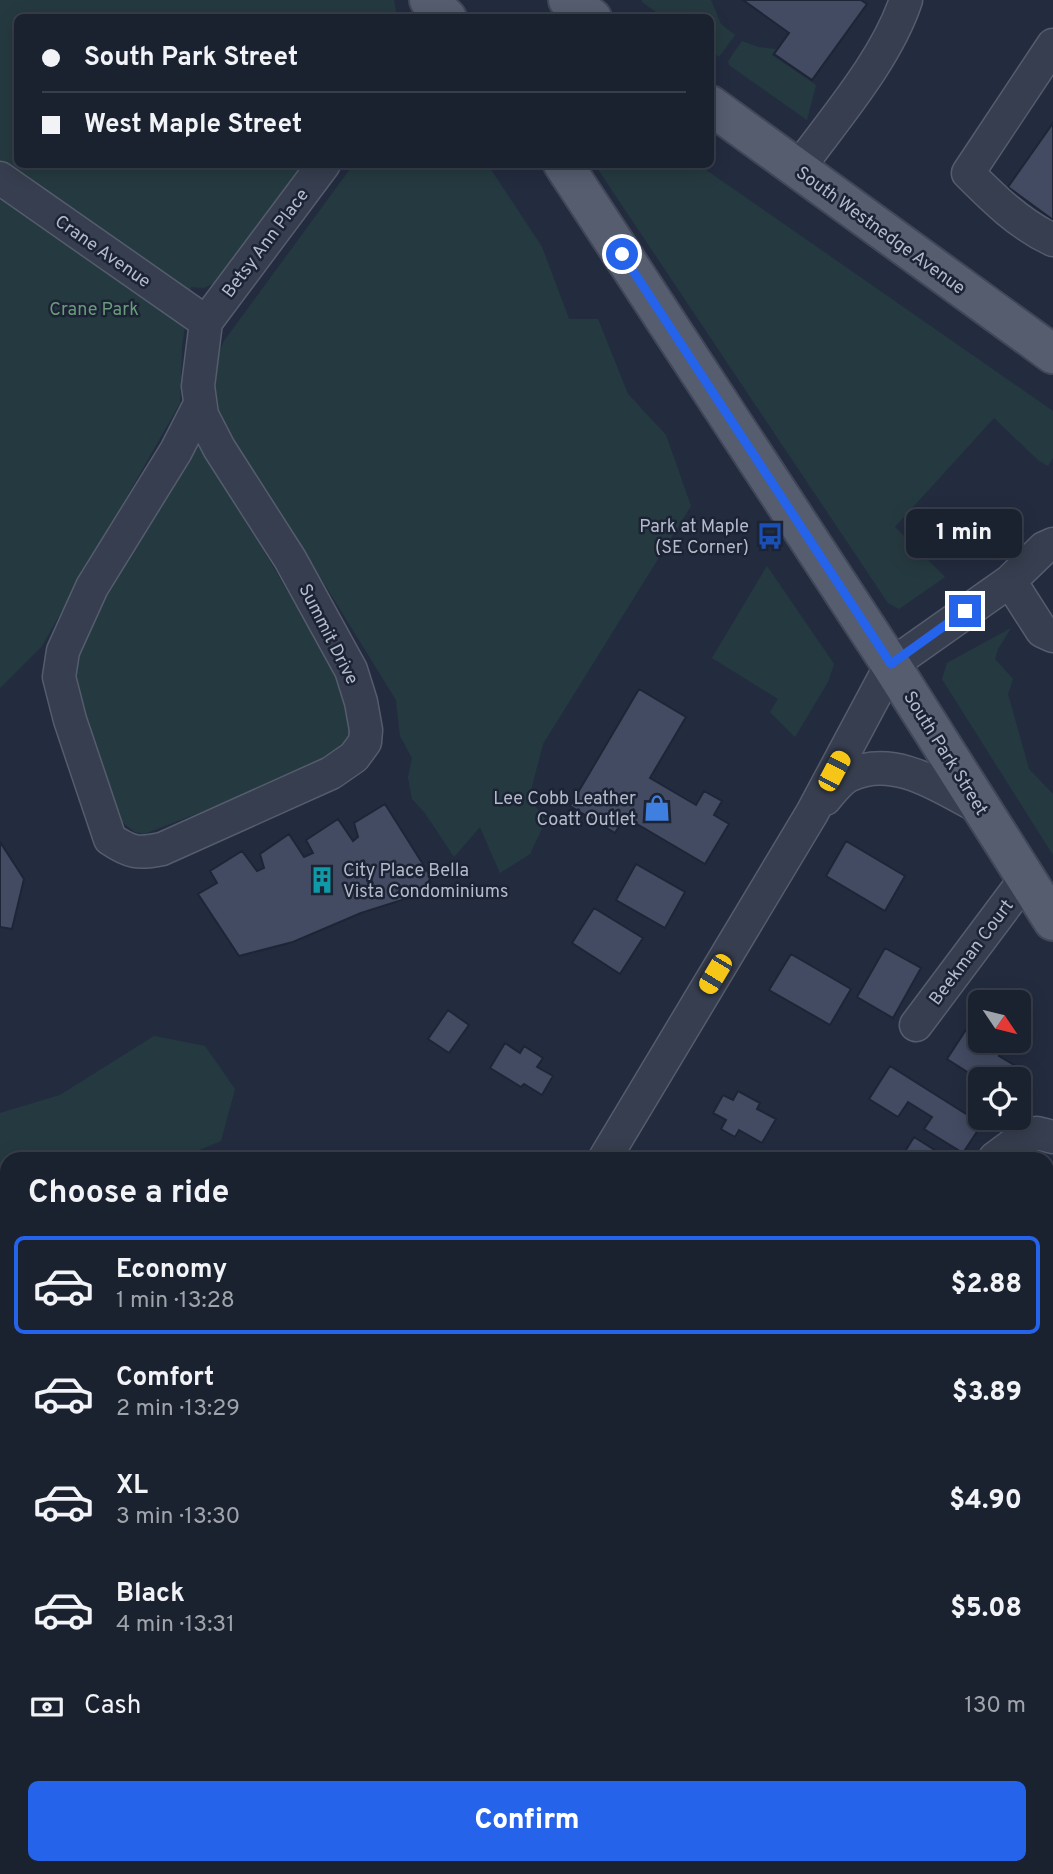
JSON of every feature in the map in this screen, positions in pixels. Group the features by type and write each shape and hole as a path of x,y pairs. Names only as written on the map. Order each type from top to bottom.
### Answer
{"main road":[{"path":"568,0 587,14"},
{"name":"South Westnedge Avenue","path":"714,108 1053,354"},
{"name":"South Park Street","path":"566,168 891,664 1053,921"}],"street":[{"path":"798,169 866,74 900,20 906,0"},
{"path":"1053,45 968,173 999,205 1036,232 1053,240"},
{"name":"Betsy Ann Place","path":"206,323 321,168"},
{"name":"Crane Avenue","path":"0,178 206,323"},
{"name":"Summit Drive","path":"200,404 169,462 92,587 63,651 59,677 70,720 110,839 125,849 140,854 162,849 331,773 354,757 365,742 366,730 361,702 351,670 290,559 219,448 202,415 198,386 206,323"},
{"path":"609,1152 812,813 891,664 1010,581 1050,541"},
{"path":"1010,581 1042,631 1053,636"},
{"path":"812,813 845,777 866,770 916,774 980,807"},
{"name":"Beekman Court","path":"916,1025 1027,878"},
{"path":"1003,1152 1018,1141 1037,1133 1053,1137"}],"green space":[{"name":"Crane Park","path":"0,0 394,0 396,14 14,14 14,168 303,168 295,179 292,178 217,281 204,288 191,287 182,346 180,403 42,646 0,688"},
{"path":"711,0 721,24 735,35 719,57 714,53 714,14 659,14 642,2"},
{"path":"742,41 758,47 776,49 772,55 816,85 807,120 729,65 728,61"},
{"path":"351,168 490,168 542,247 569,319 598,319 628,394 666,435 691,506 543,744 529,798 546,820 530,854 500,873 480,827 454,857 425,813 412,799 408,777 412,758 400,736 396,700 301,546 227,441 215,413 213,367 224,341"},
{"path":"597,168 703,168 1053,411 1053,458 1048,466 1038,460 994,418 895,527 945,577 899,609 888,603"},
{"path":"196,436 339,679 351,714 351,734 344,750 325,764 144,834 135,832 122,822 80,721 72,655 85,626"},
{"path":"767,566 834,664 828,682 795,737 770,712 778,699 712,658"},
{"path":"1011,628 995,659 1013,679 1008,694 1029,769 1053,794 1053,855 942,679 947,663"},
{"path":"154,1036 205,1046 235,1089 221,1141 194,1152 0,1152 0,1113 60,1095"}],"building":[{"path":"743,0 861,0 867,4 812,80 774,54 789,33"},
{"path":"1053,123 1053,220 1008,187"},
{"path":"639,689 686,717 650,778 696,805 704,791 722,801 714,815 729,824 705,864 625,817 615,833 570,806"},
{"name":"City Place Bella Vista Condominiums","path":"385,804 431,877 421,894 361,913 293,942 239,956 198,894 217,883 210,871 242,851 257,871 264,868 260,854 289,834 304,857 313,853 306,840 338,819 353,841 358,837 354,823"},
{"path":"846,841 905,876 885,911 826,876"},
{"path":"0,842 24,879 12,929 0,927"},
{"path":"636,864 685,892 665,928 616,900"},
{"path":"594,908 643,938 620,974 572,943"},
{"path":"885,948 921,968 893,1018 857,997"},
{"path":"791,954 851,989 830,1025 769,990"},
{"path":"448,1010 469,1025 449,1053 428,1039"},
{"path":"968,1027 968,1054 1000,1054 999,1056 1014,1065 968,1067 968,1072 947,1059"},
{"path":"505,1043 520,1053 524,1046 543,1058 537,1067 553,1076 542,1095 524,1084 521,1087 490,1068"},
{"path":"890,1066 968,1115 968,1130 978,1130 961,1152 924,1129 932,1117 908,1102 898,1117 869,1099"},
{"path":"738,1091 760,1103 757,1109 776,1119 762,1143 739,1130 735,1137 721,1129 726,1120 713,1113 723,1095 733,1100"},
{"path":"914,1137 938,1152 905,1152"}],"place":[{"name":"Park at Maple (SE Corner)","path":"770,536"},
{"name":"Lee Cobb Leather Coatt Outlet","path":"657,808"},
{"name":"City Place Bella Vista Condominiums","path":"322,880"}],"route":[{"path":"622,254 891,664 965,611"}]}
